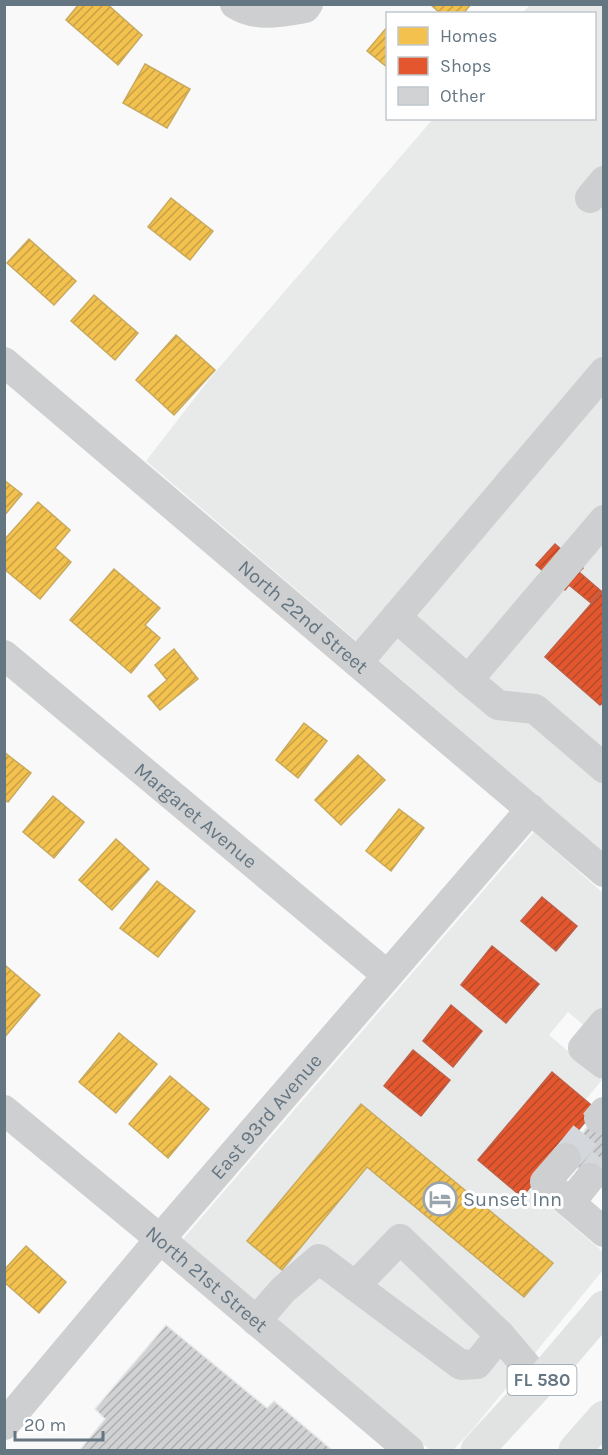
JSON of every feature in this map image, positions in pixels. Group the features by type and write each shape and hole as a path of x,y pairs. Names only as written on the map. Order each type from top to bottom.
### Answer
{"main road":[{"name":"FL 580","path":"477,1450 540,1382 603,1307"},
{"path":"584,1448 603,1417"}],"street":[{"path":"235,4 241,9 270,14 305,8 308,4"},
{"name":"North 22nd Street","path":"4,362 603,872"},
{"path":"358,662 603,372"},
{"path":"468,680 603,520"},
{"path":"396,617 498,705 535,709 603,768"},
{"name":"Margaret Avenue","path":"4,655 387,975"},
{"name":"East 93rd Avenue","path":"4,1425 160,1239 531,809"},
{"path":"603,1023 583,1048 603,1064"},
{"name":"North 21st Street","path":"4,1110 409,1450"},
{"path":"566,1158 545,1182 570,1203 601,1224"},
{"path":"570,1203 590,1178"},
{"path":"355,1286 400,1239 500,1335 540,1382"},
{"path":"256,1321 283,1290 319,1259 460,1365 477,1364 500,1335"}],"shaded area":[{"path":"530,5 603,5 603,852 146,461 211,377 432,120 596,120 596,12 523,12"},
{"path":"534,832 603,893 603,1032 599,1038 568,1012 549,1035 602,1080 519,1180 603,1252 603,1270 453,1450 430,1450 183,1239"}],"building: Homes":[{"path":"79,4 107,4 142,35 118,65 66,20"},
{"path":"430,4 471,4 465,12 439,12"},
{"path":"386,28 386,66 367,51"},
{"path":"145,64 190,89 167,128 123,103"},
{"path":"171,198 213,231 190,260 148,227"},
{"path":"29,239 76,281 54,305 7,263"},
{"path":"94,295 138,333 115,360 71,321"},
{"path":"176,335 215,370 174,415 136,380"},
{"path":"4,480 22,494 4,516"},
{"path":"38,502 70,530 55,548 71,562 40,599 4,569 4,540"},
{"path":"114,569 160,608 145,625 160,638 131,673 70,620"},
{"path":"174,649 198,679 160,710 148,696 167,680 155,665"},
{"path":"304,723 327,741 298,778 276,760"},
{"path":"4,752 31,773 8,802 4,799"},
{"path":"358,755 385,780 341,825 315,800"},
{"path":"53,796 84,822 54,858 23,832"},
{"path":"399,809 424,828 391,871 366,851"},
{"path":"116,839 149,869 112,910 79,880"},
{"path":"157,881 195,911 158,957 120,928"},
{"path":"6,966 40,995 4,1038 4,969"},
{"path":"119,1033 157,1064 116,1113 79,1082"},
{"path":"170,1076 209,1109 168,1158 129,1124"},
{"name":"Sunset Inn","path":"361,1104 553,1263 524,1297 367,1167 282,1270 247,1241"},
{"path":"26,1246 66,1282 39,1313 4,1282 4,1270"}],"building: Shops":[{"path":"555,544 583,568 579,572 601,591 591,603 569,585 565,590 536,565"},
{"path":"604,589 604,702 600,705 545,657"},
{"path":"542,897 577,926 556,951 521,921"},
{"path":"492,946 539,984 506,1023 461,985"},
{"path":"451,1005 482,1031 453,1067 423,1041"},
{"path":"413,1050 450,1080 421,1116 384,1086"},
{"path":"552,1072 596,1109 522,1197 478,1160"}],"building: Other":[{"path":"595,1115 604,1121 604,1189 566,1158"},
{"path":"166,1325 267,1408 274,1401 332,1450 80,1450 105,1419 95,1409"}],"tunnel":[{"path":"566,1158 599,1118"},
{"path":"590,1178 604,1161"}],"place":[{"name":"Sunset Inn","path":"440,1199"}]}
